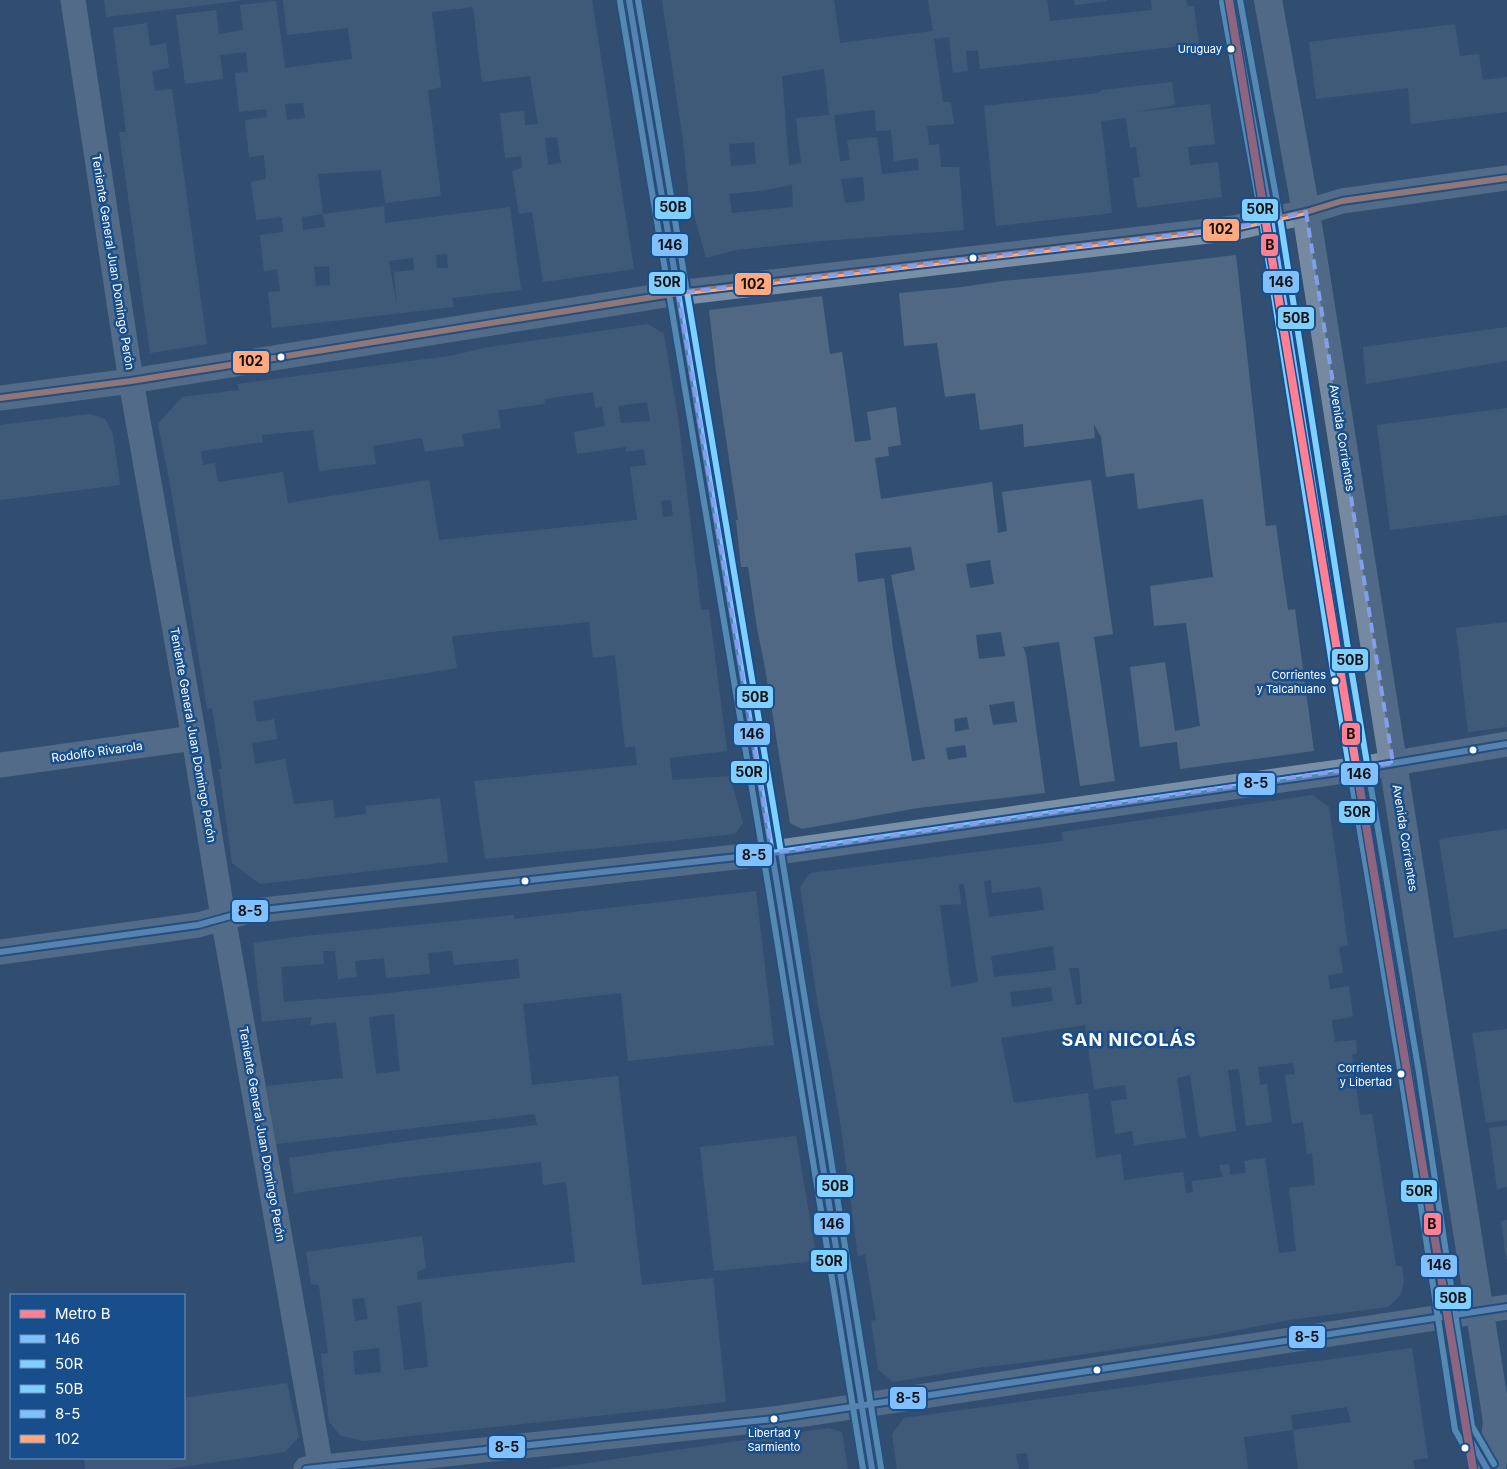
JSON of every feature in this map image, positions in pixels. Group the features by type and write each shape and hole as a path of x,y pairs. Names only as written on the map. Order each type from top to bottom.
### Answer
{"street":[{"name":"Teniente General Juan Domingo Perón","path":"74,0 131,381 194,738 316,1468"},
{"path":"629,0 772,853 872,1469"},
{"name":"Avenida Corrientes","path":"1268,0 1306,212 1497,1421 1492,1469"},
{"path":"0,398 131,381 678,293 1234,228 1306,212 1342,201 1507,178"},
{"name":"Rodolfo Rivarola","path":"0,765 194,738"},
{"path":"0,952 198,925 245,912 772,853 1359,769 1507,744"},
{"path":"316,1468 773,1419 1507,1307"}],"lane":[{"path":"1231,0 1271,219 1343,676 1410,1074 1464,1429 1487,1469"}],"highlighted area":[{"path":"1306,212 1393,763 772,853 678,293 1234,228"}],"building":[{"path":"104,0 239,0 239,1 106,17"},
{"path":"283,0 592,0 634,269 543,282 532,212 519,214 512,171 522,168 521,156 505,158 500,113 524,111 525,125 538,124 530,76 482,82 473,7 432,12 441,87 428,90 441,196 385,203 381,170 318,174 323,214 384,206 385,223 510,207 521,290 452,298 454,307 272,328 268,292 280,291 277,269 264,271 260,235 283,232 282,217 256,220 251,182 266,179 264,155 249,157 245,120 267,117 266,109 239,112 235,73 248,72 246,52 220,55 223,79 185,84 176,15 216,10 219,34 243,30 240,5 276,1 285,68 352,59 348,28 287,35","holes":["303,103 305,118 287,120 285,104","557,137 561,163 548,165 545,138","323,214 325,227 303,230 302,217","447,254 448,268 437,268 436,255","413,258 414,270 394,272 397,307 389,261","329,266 330,285 316,286 314,267"]},
{"path":"662,0 834,0 840,43 933,31 928,0 1047,0 1050,21 1152,10 1151,0 1186,0 1187,6 1194,6 1199,44 980,69 978,50 966,51 968,71 953,73 949,37 934,39 943,102 951,102 954,124 927,126 929,145 939,144 941,167 959,167 964,230 736,250 706,258 689,197 682,133","holes":["824,69 829,115 796,118 801,163 789,165 782,76","875,110 876,131 891,130 894,161 918,158 919,170 882,174 877,137 847,140 850,160 840,161 834,115","754,142 756,164 731,166 729,144","863,177 865,201 845,203 841,179","792,185 793,207 732,213 729,194"]},
{"path":"1074,0 1107,0 1107,1 1075,5"},
{"path":"147,23 150,46 166,43 169,68 152,71 155,91 172,89 207,344 150,353 119,132 126,132 113,28"},
{"path":"1455,24 1460,56 1479,54 1483,80 1507,77 1507,112 1411,124 1408,88 1316,99 1309,42"},
{"path":"1172,82 1175,105 1135,112 1210,104 1215,144 1188,147 1190,165 1218,162 1222,197 1137,208 1133,178 1140,177 1136,147 1130,148 1126,118 1101,121 1112,213 996,226 984,106 1098,93 1102,90"},
{"path":"1236,255 1266,526 1276,525 1288,610 1295,609 1314,751 1180,769 1177,742 1140,747 1130,667 1165,662 1175,731 1200,726 1186,623 1154,626 1150,586 1213,577 1203,499 1138,509 1134,473 1106,477 1101,437 1094,424 1095,438 1024,447 1023,424 980,430 975,393 945,397 937,343 904,346 899,293"},
{"path":"822,296 830,354 842,352 855,442 871,440 867,412 896,407 901,445 888,447 889,456 875,458 881,499 992,482 998,533 1007,531 1002,492 1091,480 1113,634 1094,637 1115,781 1080,786 1059,642 1023,647 1026,654 1045,793 918,808 802,829 790,823 748,567 741,567 736,520 738,520 709,310","holes":["911,547 915,570 891,575 925,759 912,761 893,649 884,578 858,582 855,553","990,560 994,584 970,588 966,564","1001,632 1005,656 979,659 976,635","1014,701 1017,722 993,725 989,705","967,717 969,729 955,732 954,719","965,745 967,757 948,760 946,748"]},
{"path":"648,324 664,334 678,417 701,610 709,609 727,751 670,758 672,780 730,776 743,823 735,834 485,859 474,781 637,765 635,746 625,748 615,655 593,658 589,622 452,636 457,668 253,701 257,722 274,719 277,739 252,743 255,764 285,759 294,804 333,800 335,818 366,814 365,806 440,798 448,862 260,884 232,863 219,769 222,769 212,708 207,709 171,489 158,424 182,397 239,390 237,384 450,356 489,347","holes":["593,392 595,408 602,407 605,426 574,432 577,454 626,447 626,452 644,449 646,465 630,467 637,520 439,540 429,480 288,503 283,472 218,482 215,463 203,465 201,451 263,442 262,435 313,430 319,471 376,464 373,446 422,438 425,452 464,446 462,434 501,428 498,410 545,404 544,399","647,402 650,421 621,423 618,406","671,500 673,516 663,517 661,501"]},
{"path":"1507,327 1507,361 1366,384 1363,347"},
{"path":"1507,408 1507,515 1390,530 1377,425"},
{"path":"89,414 105,419 113,434 120,485 0,500 0,425"},
{"path":"1507,622 1507,727 1468,732 1456,628"},
{"path":"1312,795 1329,807 1348,945 1339,947 1343,973 1328,975 1330,989 1349,986 1353,1017 1332,1020 1335,1042 1356,1040 1357,1053 1352,1055 1360,1115 1372,1114 1396,1266 1402,1266 1404,1282 1400,1296 1388,1307 1289,1320 1208,1336 983,1367 893,1382 878,1369 871,1321 876,1320 865,1254 858,1257 841,1128 818,1005 800,887 810,873 1063,841 1062,832","holes":["991,880 992,893 1041,887 1044,910 989,917 984,881","959,884 964,884 978,982 951,987 940,905 961,904","1053,946 1056,970 994,977 991,956","1069,968 1079,968 1082,1004 1076,1005","1051,987 1053,1001 1012,1007 1010,992","1085,1025 1094,1089 1125,1085 1127,1099 1111,1101 1115,1134 1132,1131 1134,1145 1186,1138 1177,1078 1190,1075 1199,1137 1236,1131 1228,1070 1239,1069 1246,1126 1272,1122 1267,1084 1260,1085 1258,1067 1293,1063 1295,1074 1285,1075 1292,1124 1303,1122 1307,1154 1312,1153 1315,1185 1289,1188 1296,1251 1279,1253 1265,1158 1244,1161 1246,1173 1230,1175 1229,1164 1219,1165 1223,1177 1192,1181 1193,1192 1186,1193 1183,1172 1124,1180 1121,1154 1096,1158 1088,1093 1014,1103 1001,1038"]},
{"path":"1507,829 1507,929 1454,938 1439,839"},
{"path":"756,891 774,1045 628,1061 621,993 523,1004 532,1085 618,1076 642,1285 713,1278 726,1402 364,1441 341,1436 329,1422 321,1354 328,1353 319,1285 311,1284 306,1252 422,1236 426,1268 417,1272 418,1280 575,1262 566,1182 543,1185 541,1162 398,1178 294,1193 289,1158 537,1125 535,1114 276,1144 266,1086 343,1078 336,1022 310,1025 312,1017 262,1022 253,943 514,915 514,919","holes":["323,951 335,951 338,979 357,977 355,961 384,958 386,978 430,974 428,953 452,951 454,965 518,959 520,978 372,995 284,1002 281,967 324,964","394,1014 400,1071 376,1074 369,1017","364,1298 368,1319 355,1321 352,1299","421,1302 428,1367 404,1370 397,1306","379,1348 381,1372 355,1375 353,1351"]},
{"path":"1507,1029 1507,1120 1486,1123 1472,1033"},
{"path":"1507,1126 1507,1187 1497,1189 1489,1128"},
{"path":"796,1136 817,1261 714,1271 700,1147"},
{"path":"1507,1220 1507,1258 1506,1259 1501,1221"},
{"path":"1412,1348 1428,1458 1413,1460 1415,1469 1298,1469 1293,1430 1244,1437 1248,1469 1029,1469 1027,1453 1016,1454 1019,1469 897,1469 892,1434 904,1418","holes":["1347,1407 1351,1422 1293,1430 1291,1415"]},
{"path":"287,1383 299,1437 285,1452 168,1469 85,1469 84,1459 185,1459 185,1398"},
{"path":"828,1428 842,1432 848,1469 547,1469"}],"metro line":[{"name":"B","path":"1229,0 1473,1469"}],"transit line":[{"name":"146","path":"629,0 772,853 872,1469"},
{"name":"50B","path":"638,0 781,852 881,1468"},
{"name":"146","path":"1231,0 1271,219 1343,676 1410,1074 1464,1429 1487,1469"},
{"name":"50B","path":"1240,0 1280,218 1352,674 1419,1073 1472,1426 1494,1464"},
{"name":"50R","path":"620,1 763,854 863,1469"},
{"name":"50R","path":"1222,2 1262,220 1334,677 1401,1075 1455,1430 1477,1469"},
{"name":"102","path":"0,398 131,381 678,293 1234,228 1306,212 1342,201 1507,178"},
{"name":"8-5","path":"0,952 198,925 245,912 772,853 1359,769 1507,744"},
{"name":"8-5","path":"306,1469 773,1419 1507,1307"}],"place":[{"name":"Uruguay","path":"1231,49"},
{"name":"Corrientes y Talcahuano","path":"1335,681"},
{"name":"Corrientes y Libertad","path":"1401,1074"},
{"name":"Libertad y Sarmiento","path":"774,1419"}],"district":[{"name":"SAN NICOLÁS","path":"1129,1040"}]}
